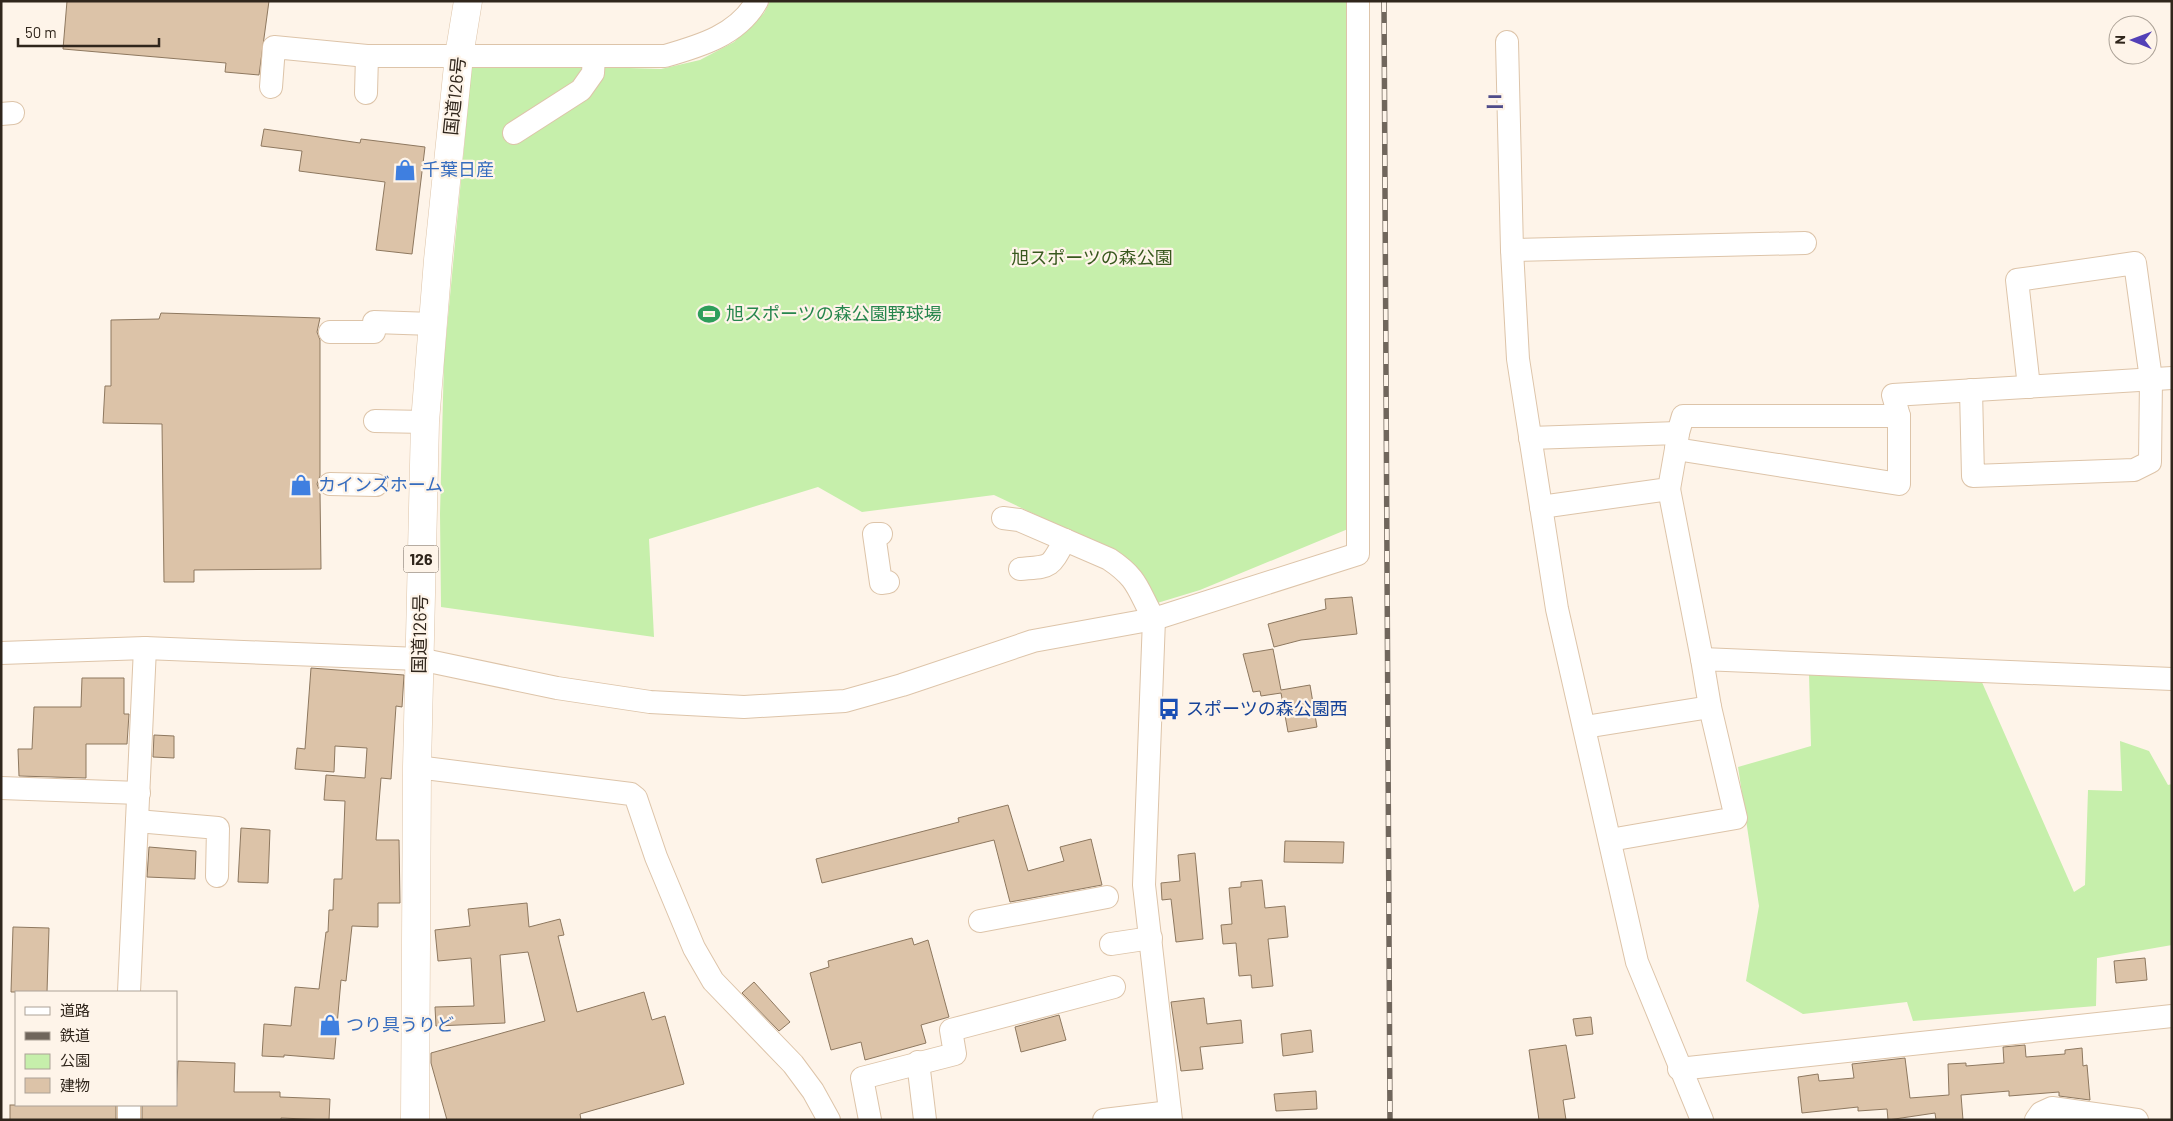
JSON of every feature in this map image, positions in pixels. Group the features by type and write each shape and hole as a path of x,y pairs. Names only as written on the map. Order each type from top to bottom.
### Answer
{"highway":[{"name":"国道126号","path":"415,1120 417,768 424,422 459,56 468,1"}],"street":[{"path":"271,87 274,47 367,56 665,56 703,45 723,35 738,24 757,1"},
{"path":"1,654 145,648 419,659 557,688 650,702 744,707 845,701 1033,641 1154,619 1358,554 1358,1"},
{"path":"1507,42 1512,250 1518,359 1557,609 1637,962 1679,1069 1702,1120"},
{"path":"366,93 367,56"},
{"path":"514,133 581,90 593,73 594,56"},
{"path":"1512,250 1805,243"},
{"path":"1971,390 1973,476 2134,470 2150,462 2161,379 2135,263 2017,280 2029,387"},
{"path":"330,332 374,327 432,324"},
{"path":"1530,438 1677,441 1899,484 1898,416 1893,395 2161,379"},
{"path":"1610,840 1736,818 1710,706 1669,490 1677,441 1684,416 1898,416"},
{"path":"375,421 424,422"},
{"path":"330,484 376,485"},
{"path":"1541,507 1669,490"},
{"path":"1003,518 1019,520 1108,559 1122,568 1135,580 1154,619 1144,885 1171,1116 1104,1120"},
{"path":"881,534 874,534 881,583 888,582"},
{"path":"1020,569 1043,567 1053,563 1065,540"},
{"path":"129,991 145,648"},
{"path":"1702,659 2172,679"},
{"path":"1585,727 1710,706"},
{"path":"417,768 631,794 636,798 656,857 694,948 713,981 793,1064 813,1091 829,1120"},
{"path":"1,788 139,792"},
{"path":"138,822 218,828 217,876"},
{"path":"980,921 1107,897"},
{"path":"1111,944 1151,938"},
{"path":"870,1120 862,1078 954,1054 950,1030 1114,986"},
{"path":"1679,1069 2172,1016"},
{"path":"918,1062 925,1120"},
{"path":"129,1106 129,1120"},
{"path":"2036,1120 2042,1113 2052,1108 2137,1120"}],"green space":[{"name":"旭スポーツの森公園","path":"770,1 1348,1 1348,529 1200,590 1154,604 1123,556 994,495 862,512 818,487 649,539 654,637 441,607 440,514 444,360 472,63 661,69 700,60 734,42 764,13"},
{"path":"1809,675 1981,680 2074,892 2085,885 2088,790 2122,791 2120,741 2149,751 2168,785 2172,784 2172,945 2097,958 2096,1006 1913,1021 1907,1002 1803,1014 1746,981 1759,906 1738,767 1811,746"}],"building":[{"path":"67,1 269,1 259,75 225,72 226,63 63,49"},
{"path":"264,129 360,143 361,139 425,147 412,254 376,250 385,182 299,171 302,151 261,146"},
{"path":"161,313 320,318 317,332 320,340 320,476 317,484 320,492 321,569 194,570 194,582 164,582 162,424 103,423 105,386 111,386 111,320 159,319"},
{"path":"1352,597 1357,634 1301,640 1274,647 1268,624 1326,609 1325,599"},
{"path":"1273,649 1281,690 1310,685 1317,727 1288,732 1281,693 1261,696 1260,691 1253,692 1243,654"},
{"path":"311,668 404,675 402,707 396,706 391,779 381,778 376,840 399,840 400,903 378,903 378,927 352,926 346,981 341,980 334,1059 284,1055 284,1057 262,1056 264,1024 291,1026 295,987 319,989 326,932 328,932 329,910 333,910 334,879 342,879 345,801 324,800 326,775 365,778 367,748 335,746 334,772 295,769 297,748 305,749"},
{"path":"82,678 124,678 124,714 129,714 127,744 86,744 86,778 19,776 18,749 32,749 34,707 81,707"},
{"path":"154,735 174,736 174,758 153,757"},
{"path":"1008,805 1028,871 1064,861 1060,847 1091,839 1102,885 1010,902 994,840 822,883 816,859 959,822 958,818"},
{"path":"241,828 270,830 268,883 238,882"},
{"path":"1285,841 1344,842 1343,863 1284,862"},
{"path":"149,847 196,851 195,879 147,877"},
{"path":"1195,853 1203,939 1176,942 1171,899 1162,900 1161,883 1180,881 1178,855"},
{"path":"1262,880 1265,908 1285,906 1288,937 1268,939 1273,986 1252,988 1251,975 1239,976 1236,943 1223,944 1221,925 1232,924 1229,888 1241,887 1241,882"},
{"path":"527,903 529,927 560,919 564,935 558,936 577,1012 644,992 652,1020 665,1016 684,1084 580,1114 581,1120 447,1120 431,1063 431,1053 545,1021 528,952 500,955 505,1023 436,1026 435,1007 474,1006 471,958 438,961 435,930 470,926 468,909"},
{"path":"13,927 49,928 47,991 11,992"},
{"path":"912,938 914,945 928,940 949,1017 921,1025 926,1043 865,1060 861,1042 831,1050 810,973 829,967 828,961"},
{"path":"2145,958 2147,980 2116,983 2114,961"},
{"path":"754,982 790,1022 779,1031 742,993"},
{"path":"1204,998 1207,1024 1241,1020 1243,1043 1200,1047 1203,1069 1181,1071 1171,1002"},
{"path":"1059,1015 1066,1040 1021,1052 1015,1027"},
{"path":"1591,1017 1593,1034 1576,1036 1573,1019"},
{"path":"1311,1030 1313,1052 1283,1056 1281,1034"},
{"path":"1566,1045 1575,1098 1563,1100 1566,1120 1539,1120 1529,1050"},
{"path":"2025,1045 2026,1057 2065,1054 2065,1050 2082,1048 2083,1066 2087,1065 2090,1100 2059,1096 2059,1092 2009,1096 2009,1091 1961,1095 1963,1120 1936,1120 1935,1113 1888,1120 1887,1109 1858,1111 1858,1107 1802,1113 1798,1077 1818,1074 1819,1081 1854,1078 1852,1064 1905,1058 1910,1098 1949,1095 1948,1064 1966,1063 1966,1066 2004,1063 2003,1047"},
{"path":"178,1061 235,1063 234,1092 280,1092 280,1097 330,1099 329,1120 281,1118 281,1120 142,1120 142,1106 178,1106"},
{"path":"1316,1091 1317,1109 1276,1111 1274,1094"},
{"path":"10,1105 116,1106 116,1120 10,1120"}],"railway":[{"path":"1384,1 1390,1120"}],"place":[{"name":"千葉日産","path":"405,170"},
{"name":"旭スポーツの森公園野球場","path":"709,314"},
{"name":"カインズホーム","path":"301,485"},
{"name":"スポーツの森公園西","path":"1169,709"},
{"name":"つり具うりど","path":"330,1025"}],"district":[{"name":"ニ","path":"1495,102"}]}
